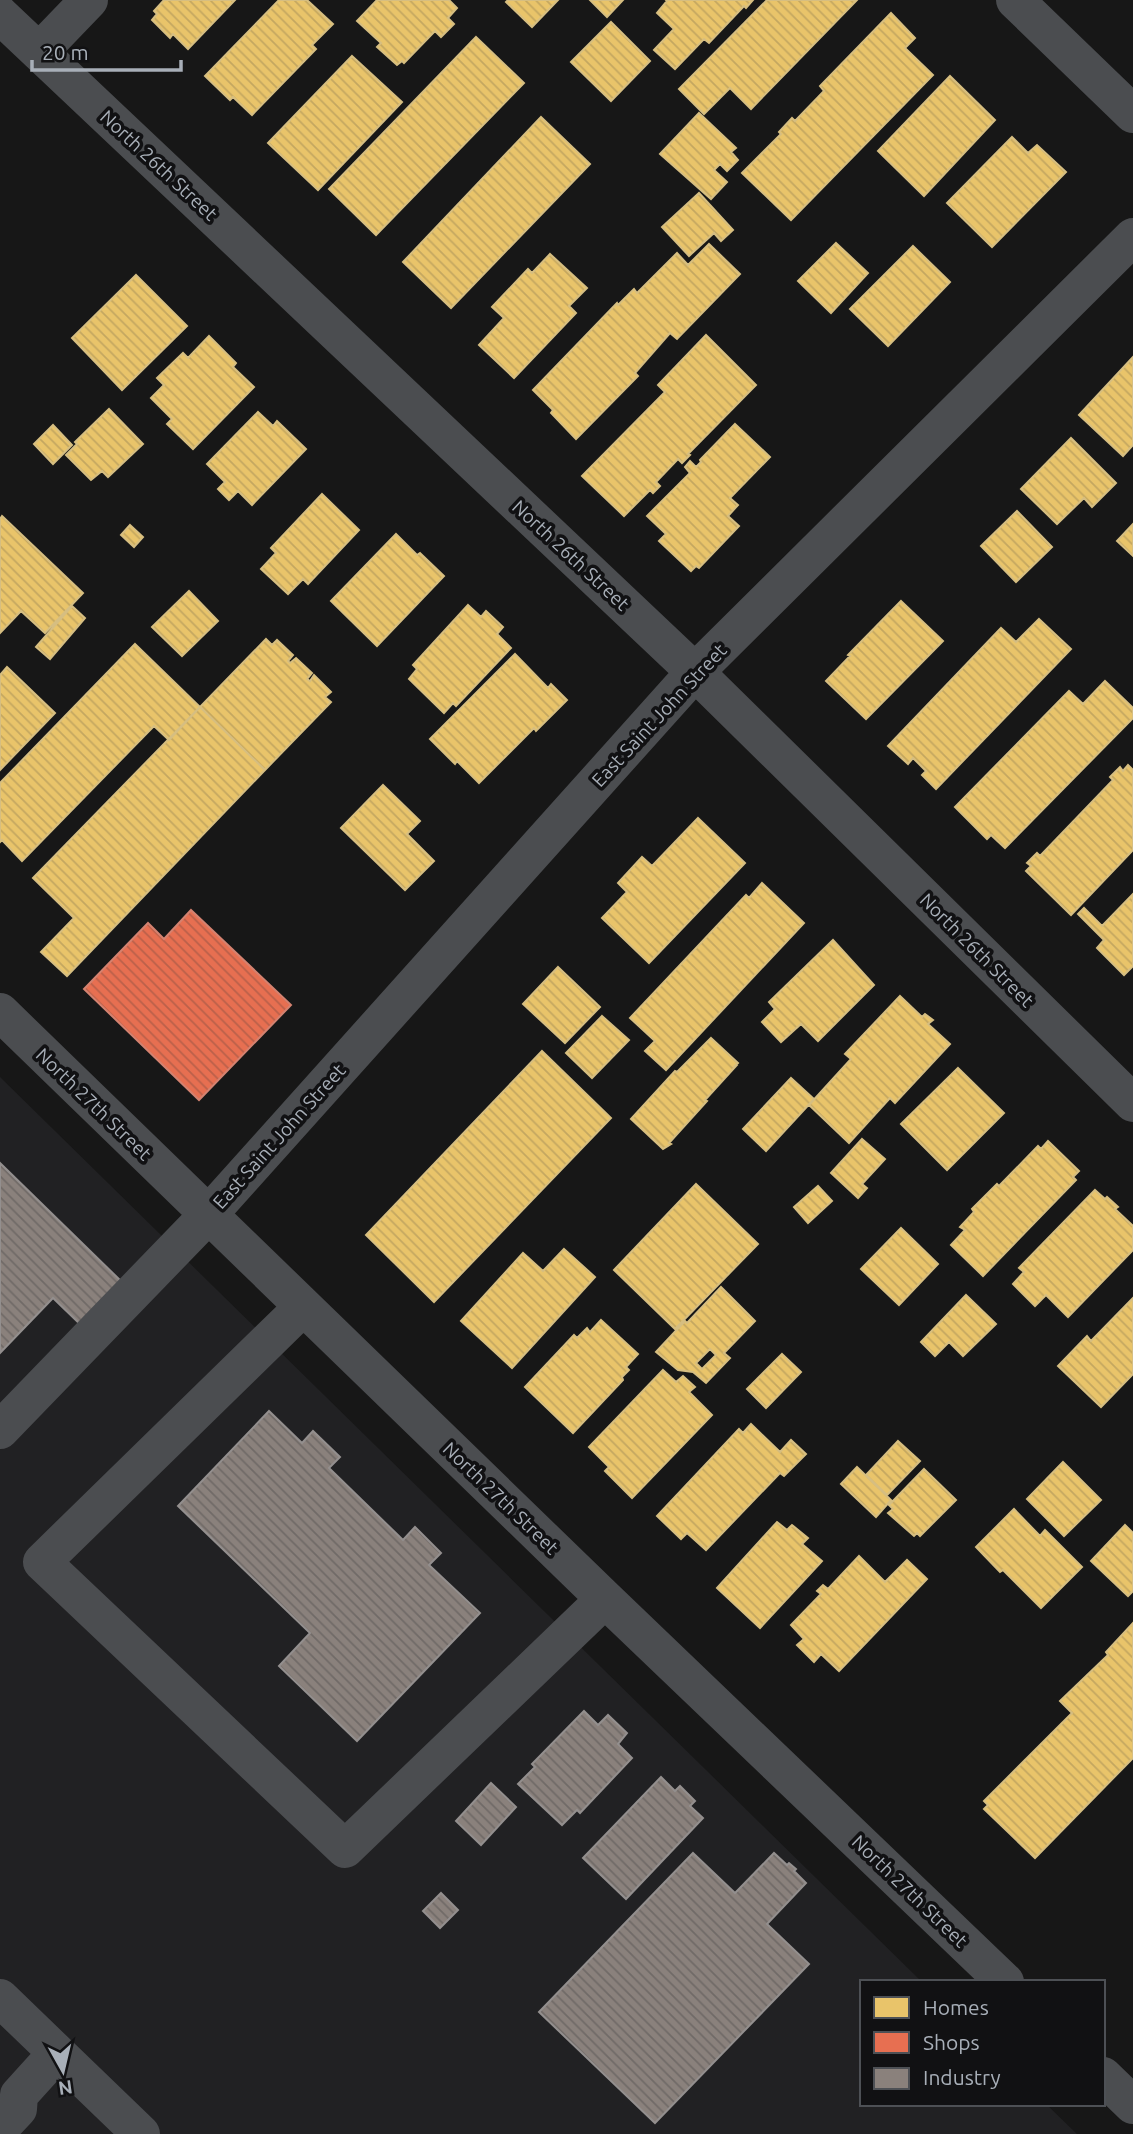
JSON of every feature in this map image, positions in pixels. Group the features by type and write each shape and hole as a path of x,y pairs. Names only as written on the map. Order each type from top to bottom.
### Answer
{"street":[{"path":"39,52 89,0"},
{"path":"1014,0 1133,114"},
{"name":"North 26th Street","path":"0,15 695,672 1133,1103"},
{"name":"East Saint John Street","path":"0,1430 208,1215 695,672 1133,237"},
{"name":"North 27th Street","path":"0,1012 606,1600 1003,1980"},
{"path":"303,1307 42,1562 345,1849 606,1600"},
{"path":"0,1998 141,2134"},
{"path":"0,2128 18,2109 19,2095 57,2053"},
{"path":"1105,2078 1133,2105"}],"shaded area":[{"path":"0,1077 920,1980 860,1980 860,2106 1048,2106 1077,2134 0,2134"}],"building: Homes":[{"path":"164,0 235,0 188,49 173,34 170,38 152,20 157,14 154,11"},
{"path":"279,0 307,0 333,24 312,45 316,49 252,115 233,97 230,100 205,76"},
{"path":"377,0 449,0 457,8 448,18 454,24 441,37 435,31 404,63 402,61 397,65 377,47 381,43 357,21"},
{"path":"558,0 532,27 506,2"},
{"path":"590,0 623,0 607,17"},
{"path":"666,0 753,0 709,43 704,39 675,69 654,50 674,29 657,13"},
{"path":"767,0 857,0 751,109 730,88 704,114 679,89"},
{"path":"891,13 915,38 905,48 933,75 791,220 742,173 781,134 779,132 792,118 795,121 824,91 820,86"},
{"path":"611,22 650,61 611,101 571,62"},
{"path":"476,37 524,83 376,235 329,189"},
{"path":"352,56 402,102 318,190 268,143"},
{"path":"950,76 995,120 924,196 878,151"},
{"path":"699,113 736,148 731,152 738,160 727,171 720,164 714,170 727,182 711,199 660,154"},
{"path":"541,117 590,164 451,308 403,262"},
{"path":"1012,137 1028,153 1037,145 1066,172 992,247 947,203"},
{"path":"699,193 733,230 721,241 714,233 689,256 662,227"},
{"path":"836,243 868,273 831,313 798,281"},
{"path":"709,244 740,274 677,339 670,333 635,373 638,376 576,439 533,390 617,303 618,305 634,289 637,293 677,253 688,265"},
{"path":"913,246 950,282 888,346 850,309"},
{"path":"550,254 587,288 569,306 576,313 514,378 479,345 504,318 492,307 528,269 532,273"},
{"path":"136,275 187,326 122,390 72,338"},
{"path":"706,335 756,385 682,463 678,459 656,482 660,486 653,493 650,490 624,516 582,476 665,392 658,385"},
{"path":"209,336 236,363 233,367 254,387 193,449 167,424 172,419 151,398 164,385 157,378 183,353 188,358"},
{"path":"1133,357 1133,445 1123,456 1079,415"},
{"path":"109,409 143,444 108,477 102,471 91,480 66,455 77,444 75,442"},
{"path":"258,412 273,426 277,421 306,449 252,505 238,491 229,500 218,489 225,482 207,464"},
{"path":"735,424 770,457 730,498 738,505 728,516 739,526 699,568 696,566 691,571 659,541 666,534 647,516 690,473 685,467 690,461 696,467"},
{"path":"53,425 72,445 53,464 34,444"},
{"path":"1071,438 1116,483 1092,507 1084,498 1057,524 1021,489"},
{"path":"322,494 359,530 308,584 303,579 288,594 261,569 276,553 271,548"},
{"path":"1017,511 1052,547 1016,582 981,546"},
{"path":"2,516 83,593 45,633 21,611 0,633"},
{"path":"1133,524 1133,556 1117,541"},
{"path":"130,525 143,537 134,547 121,535"},
{"path":"396,534 444,576 377,646 331,601"},
{"path":"189,591 218,621 182,656 152,627"},
{"path":"901,601 943,641 866,719 826,681"},
{"path":"468,605 481,617 486,611 503,627 497,634 511,648 456,706 453,703 444,713 409,679 417,669 413,665"},
{"path":"72,606 85,618 50,659 36,647"},
{"path":"1039,619 1071,649 936,789 922,775 926,771 913,758 908,764 888,746 1001,628 1016,642"},
{"path":"266,639 272,645 277,640 293,655 288,661 290,663 296,658 312,673 307,679 310,681 314,675 331,692 325,697 331,702 265,770 200,707"},
{"path":"135,644 200,707 169,740 154,726 22,861 2,840 0,842 0,783"},
{"path":"515,654 548,688 551,684 567,700 536,731 534,728 479,783 430,739"},
{"path":"7,667 55,713 0,770 0,675"},
{"path":"1105,681 1133,708 1133,718 1005,848 991,835 987,839 955,807 1069,691 1083,704"},
{"path":"200,707 265,770 67,976 41,952 74,918 33,878"},
{"path":"1128,765 1133,770 1133,850 1071,915 1026,871 1031,866 1027,863 1037,853 1040,856 1113,780 1110,777 1120,767 1123,771"},
{"path":"383,785 420,821 407,834 434,861 405,890 341,828"},
{"path":"698,818 745,863 649,963 602,918 627,892 618,883 642,857 652,866"},
{"path":"762,883 804,923 666,1070 645,1051 655,1041 630,1018 746,895 749,898"},
{"path":"1133,894 1133,966 1124,975 1097,948 1104,940 1078,914 1084,908 1102,926"},
{"path":"833,940 874,985 818,1041 801,1024 781,1042 762,1022 775,1009 769,1002"},
{"path":"558,967 600,1007 565,1043 523,1004"},
{"path":"900,996 922,1017 925,1014 933,1020 928,1024 950,1044 895,1103 890,1098 849,1143 809,1105 851,1059 845,1054"},
{"path":"602,1016 629,1040 592,1078 566,1053"},
{"path":"711,1038 738,1063 669,1143 671,1144 663,1149 631,1119 675,1071"},
{"path":"542,1051 611,1118 434,1302 366,1235"},
{"path":"958,1068 1004,1113 947,1170 901,1124"},
{"path":"791,1078 814,1099 766,1151 743,1129"},
{"path":"862,1139 885,1159 862,1184 867,1188 858,1198 831,1173"},
{"path":"1048,1141 1079,1171 1073,1177 1076,1180 983,1276 951,1245 965,1230 960,1227 974,1212 972,1209 1038,1146 1041,1149"},
{"path":"696,1184 758,1244 675,1329 614,1270"},
{"path":"818,1186 832,1201 808,1223 794,1207"},
{"path":"1095,1190 1118,1207 1115,1209 1133,1226 1133,1250 1068,1317 1046,1295 1035,1306 1013,1284 1024,1272 1019,1268"},
{"path":"901,1228 938,1264 899,1305 861,1269"},
{"path":"564,1249 595,1277 512,1368 461,1321 523,1253 543,1271"},
{"path":"721,1287 755,1321 724,1353 730,1358 706,1383 693,1372 678,1370 656,1352 685,1321 687,1323","holes":["710,1349 716,1355 702,1369 696,1363"]},
{"path":"966,1295 996,1324 963,1356 949,1342 935,1356 921,1342"},
{"path":"1133,1298 1133,1374 1101,1407 1058,1366 1087,1336 1091,1341"},
{"path":"601,1320 638,1354 626,1367 629,1370 622,1377 623,1380 573,1433 525,1387 574,1335 577,1338 587,1328 590,1332"},
{"path":"782,1354 801,1372 766,1408 747,1389"},
{"path":"663,1370 676,1382 683,1376 695,1387 689,1392 712,1415 632,1498 605,1471 609,1467 589,1447"},
{"path":"751,1424 780,1452 791,1440 806,1454 784,1476 780,1473 706,1550 687,1533 681,1539 657,1516 739,1429 743,1433"},
{"path":"898,1441 920,1461 887,1495 866,1475"},
{"path":"1063,1462 1101,1500 1064,1536 1027,1499"},
{"path":"857,1467 891,1500 876,1517 841,1484"},
{"path":"924,1469 956,1500 920,1536 917,1533 914,1536 888,1513 893,1509 889,1505"},
{"path":"1014,1509 1040,1536 1045,1530 1082,1567 1041,1608 976,1547"},
{"path":"777,1522 787,1530 792,1525 808,1538 802,1544 822,1561 760,1628 717,1588"},
{"path":"1125,1525 1133,1533 1133,1591 1128,1596 1091,1561"},
{"path":"859,1556 885,1582 907,1560 927,1579 839,1671 821,1654 814,1662 797,1645 804,1639 791,1625 821,1594 817,1591 823,1585 828,1589"},
{"path":"1133,1623 1133,1758 1035,1858 984,1809 988,1805 984,1801 1072,1713 1060,1701 1108,1655 1106,1652"}],"building: Shops":[{"path":"191,910 291,1005 199,1100 84,989 148,923 164,939"}],"building: Industry":[{"path":"0,1163 123,1283 82,1326 53,1298 0,1353"},
{"path":"269,1411 302,1443 313,1431 340,1457 329,1468 403,1540 415,1527 441,1553 429,1565 480,1613 357,1741 279,1666 310,1633 178,1506"},
{"path":"584,1711 598,1725 608,1715 627,1733 618,1744 632,1758 580,1813 577,1810 562,1825 518,1784 535,1767 532,1764"},
{"path":"661,1777 675,1791 680,1786 695,1801 690,1806 703,1818 626,1899 583,1858"},
{"path":"491,1783 516,1807 481,1845 456,1821"},
{"path":"693,1853 735,1893 774,1853 796,1869 794,1871 806,1883 767,1924 809,1964 655,2123 539,2012"},
{"path":"441,1893 458,1910 440,1928 423,1911"}]}
